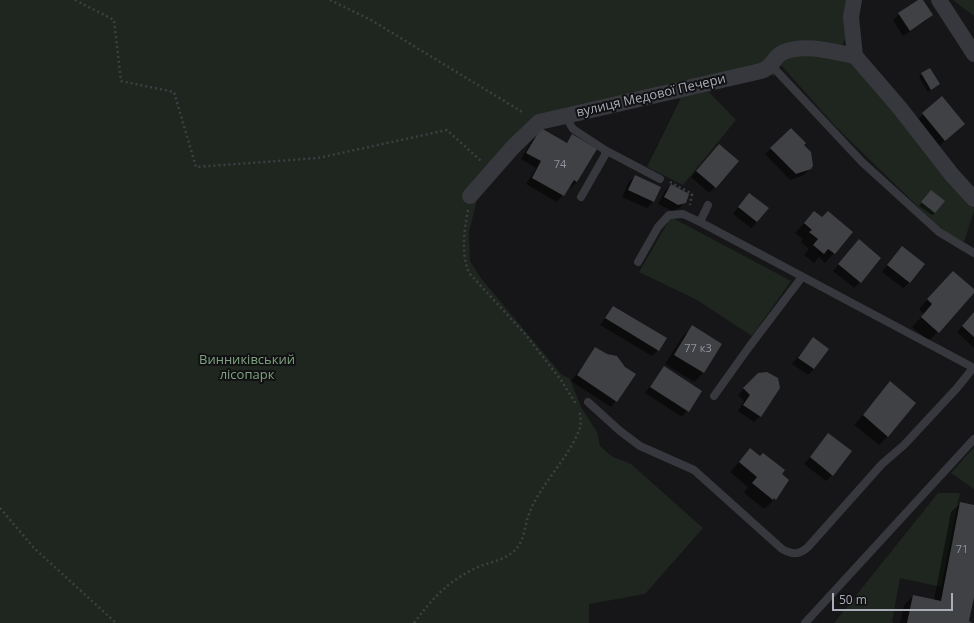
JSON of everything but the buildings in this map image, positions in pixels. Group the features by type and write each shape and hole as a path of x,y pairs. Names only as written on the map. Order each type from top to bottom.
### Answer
{"street":[{"path":"854,0 851,17 855,56 899,107 952,175 974,199"},
{"path":"939,0 974,54"},
{"name":"вулиця Медової Печери","path":"539,122 761,71 772,66 778,55 785,51 812,49 855,56"},
{"path":"470,196 539,122"}],"lane":[{"path":"772,66 862,162 939,232 974,253"},
{"path":"565,116 573,129 605,150 660,179"},
{"path":"581,197 605,155 605,150"},
{"path":"700,222 708,205"},
{"path":"588,402 620,431 640,446 694,470 782,549 795,554 802,552 808,547 882,464 904,446 974,368 683,214 669,215 658,227 638,262"},
{"path":"714,396 802,276"},
{"path":"805,623 974,439"}],"path":[{"path":"76,0 114,20 121,81 174,92 196,167 318,158 447,130 492,171"},
{"path":"330,0 371,20 489,94 539,122"},
{"path":"660,179 672,183 692,194 690,205"},
{"path":"414,623 434,596 453,581 476,568 497,562 514,552 523,537 528,514 534,502 561,464 578,433 582,420 575,401 561,380 525,334 470,273 465,262 464,230 470,196"},
{"path":"0,508 34,548 116,623"}],"green space":[{"name":"Винниківський лісопарк","path":"0,0 856,0 856,17 836,58 855,62 974,208 974,211 964,242 944,232 835,126 781,65 774,76 768,74 709,92 736,120 683,185 647,167 681,98 542,125 478,196 469,232 470,261 480,277 561,374 570,379 581,407 597,432 600,446 611,456 631,464 703,528 645,594 589,604 589,623 0,623"},
{"path":"953,0 974,0 974,16"},
{"path":"671,217 791,281 752,336 697,300 639,272"},
{"path":"974,447 974,489 951,473"},
{"path":"938,493 960,493 941,587 900,578 892,622 894,623 834,623"}]}
